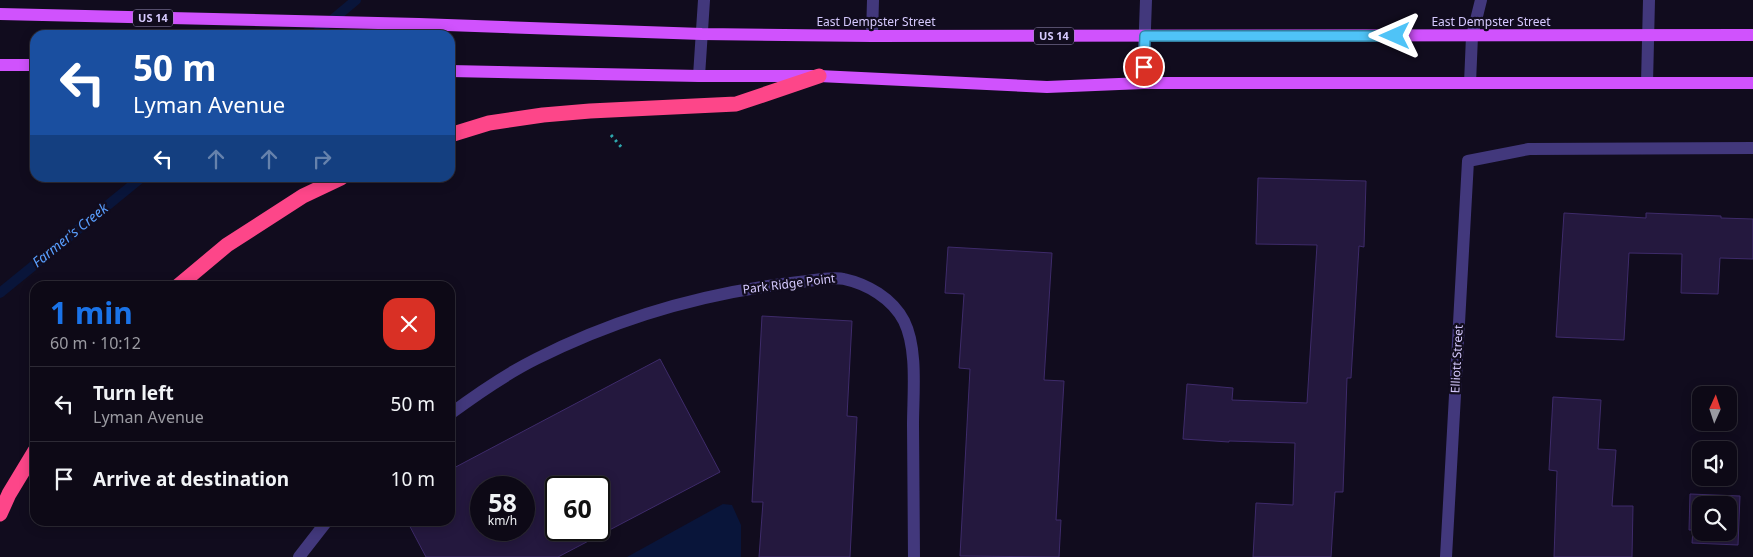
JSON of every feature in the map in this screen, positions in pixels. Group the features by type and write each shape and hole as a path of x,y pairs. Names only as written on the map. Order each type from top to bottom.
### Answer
{"highway":[{"path":"455,133 489,123 590,110 736,104 819,76"},
{"path":"184,281 227,245 303,196 333,182"},
{"path":"0,514 9,494 30,459"}],"main road":[{"name":"East Dempster Street","path":"0,14 355,22 702,34 872,36 1753,35"},
{"path":"0,65 30,65"},
{"path":"455,71 699,76 819,76 1047,87 1143,83 1753,82"}],"street":[{"path":"699,76 704,0"},
{"path":"872,36 873,0"},
{"path":"1143,83 1146,0"},
{"path":"1470,83 1472,36 1481,0"},
{"path":"1647,83 1648,0"},
{"name":"Elliott Street","path":"1446,557 1468,161 1529,148 1753,148"},
{"name":"Park Ridge Point","path":"455,410 535,360 606,327 686,303 755,287 842,278 859,283 868,286 889,302 903,320 911,341 913,372 914,557"},
{"path":"299,557 323,526"}],"water":[{"path":"723,504 732,505 741,525 741,557 627,557"}],"building":[{"path":"1258,178 1366,181 1364,247 1359,246 1351,378 1347,378 1343,492 1335,492 1331,557 1253,557 1256,503 1293,505 1295,443 1183,439 1187,384 1233,388 1232,400 1307,403 1317,245 1256,244"},
{"path":"1564,213 1646,218 1646,213 1753,219 1753,259 1720,258 1718,294 1681,293 1682,254 1629,253 1624,340 1556,337"},
{"path":"948,247 1052,253 1044,380 1064,381 1056,520 1061,520 1059,557 960,556 970,369 959,368 964,294 945,293"},
{"path":"762,316 852,321 847,416 857,417 850,557 759,557 763,502 752,502"},
{"path":"660,359 720,472 610,530 610,476 545,476 545,541 588,541 558,557 426,557 410,526 455,526 455,467"},
{"path":"1553,397 1601,400 1598,449 1616,450 1612,506 1633,506 1632,557 1554,557 1557,471 1549,470"},
{"path":"1690,494 1740,496 1738,545 1692,543 1692,541 1737,541 1737,496 1692,496 1692,530 1689,530"}],"waterway":[{"name":"Farmer's Creek","path":"320,30 356,0"},
{"name":"Farmer's Creek","path":"0,293 136,182"}],"route":[{"path":"1144,67 1145,36 1395,36"}]}
